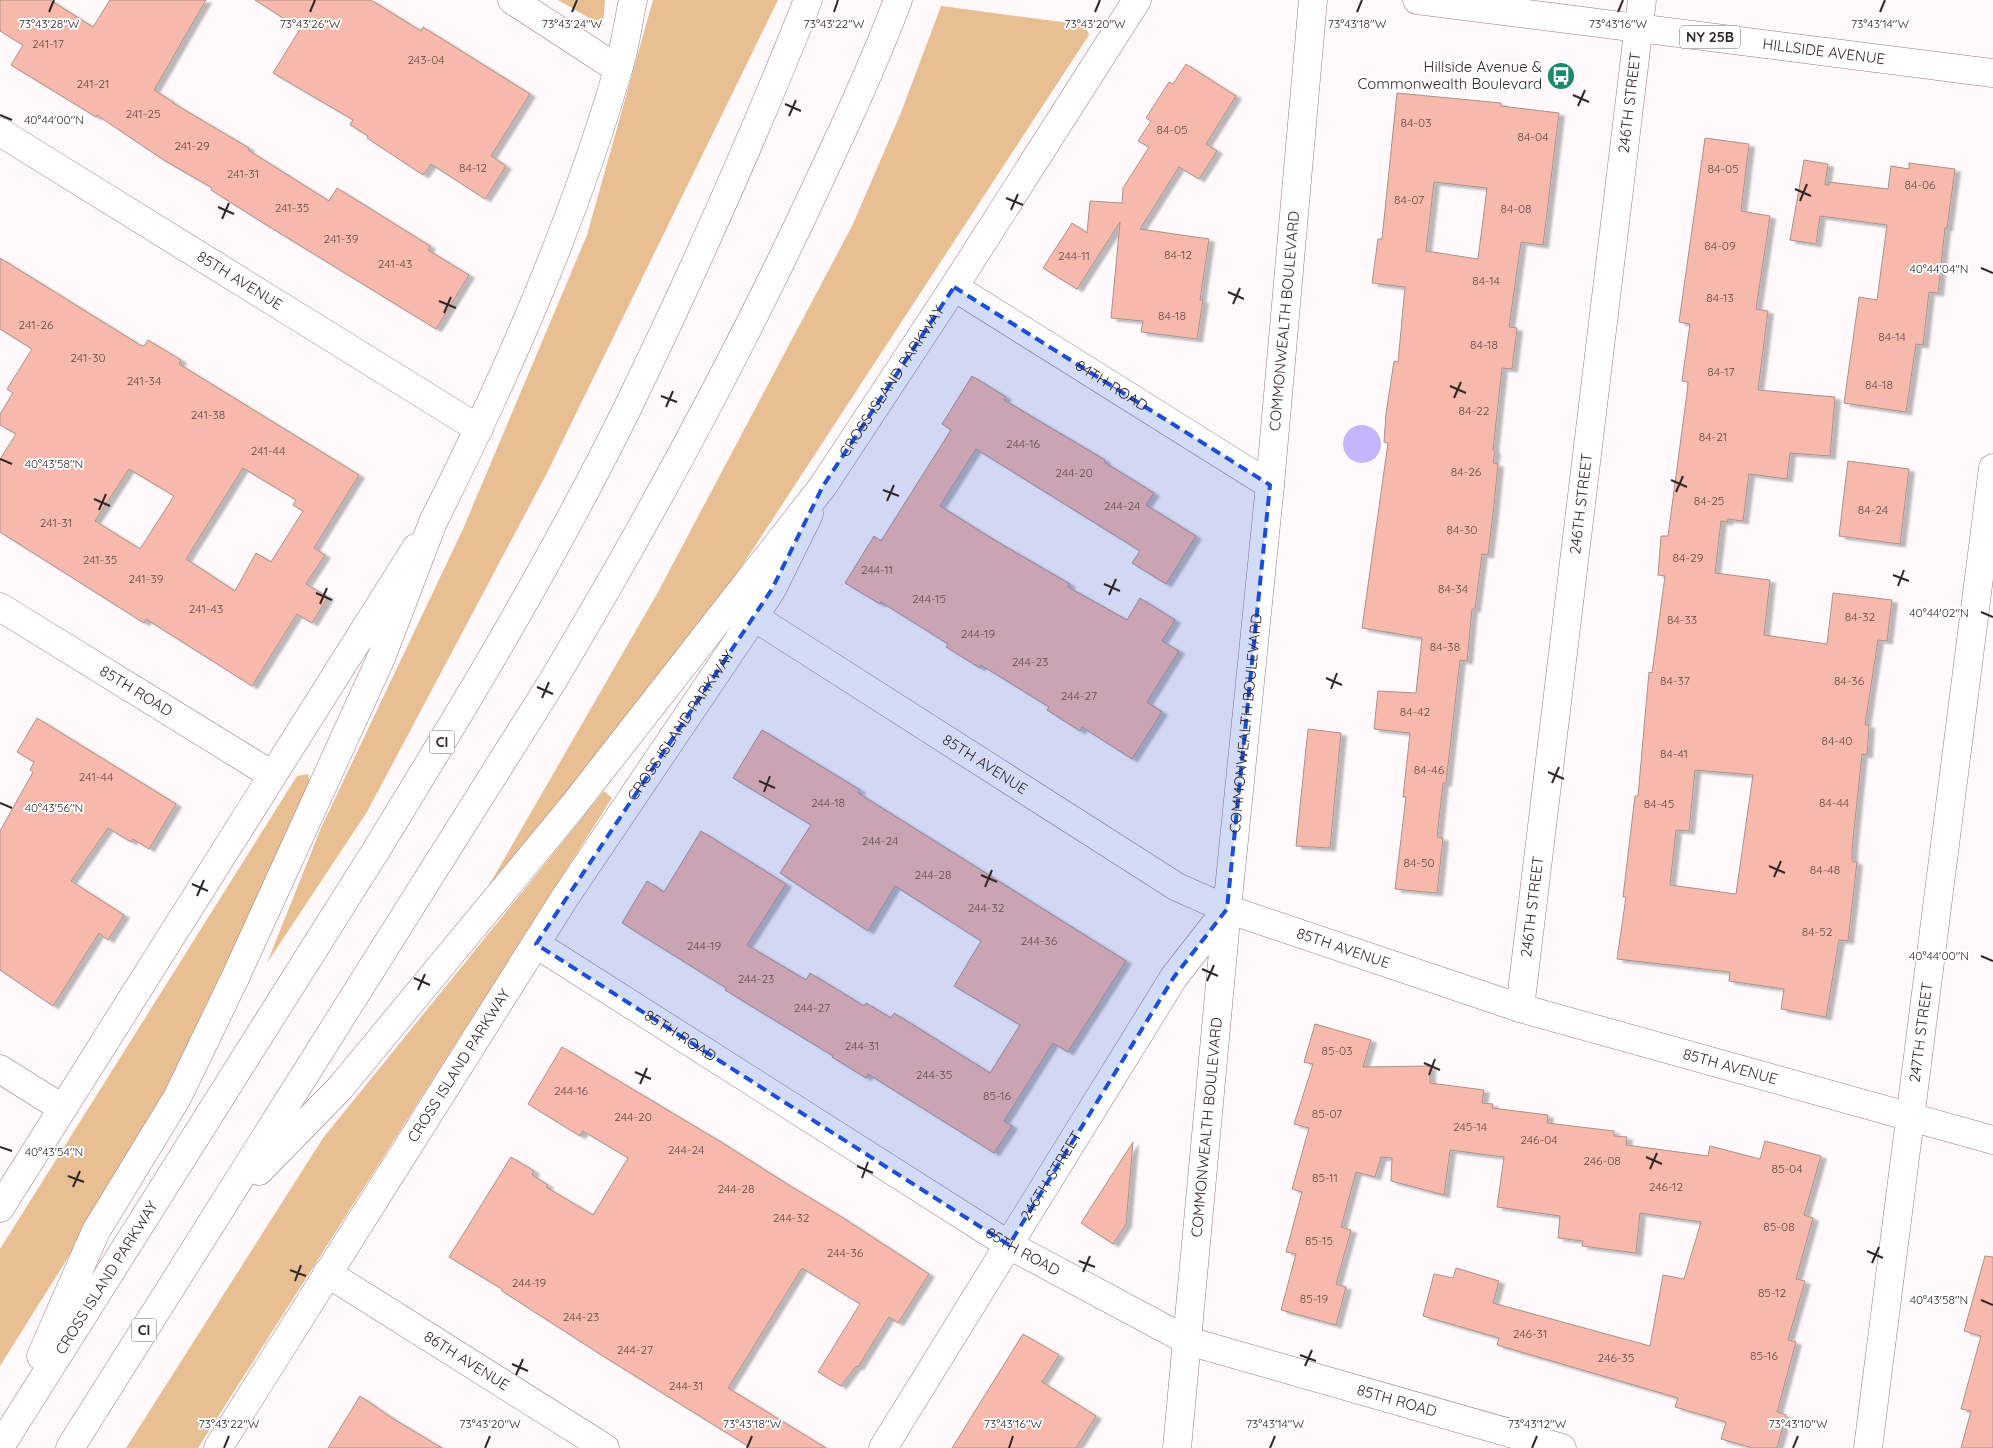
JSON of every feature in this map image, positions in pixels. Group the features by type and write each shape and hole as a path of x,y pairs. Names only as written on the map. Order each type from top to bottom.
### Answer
{"main road":[{"path":"512,0 618,69"},
{"path":"1,1446 96,1231 177,1098 251,944 381,658 433,522 479,429 570,215 618,69 633,0"},
{"name":"CROSS ISLAND PARKWAY","path":"1,1446 441,745 532,587 622,419 713,226 808,0"},
{"name":"CI","path":"70,1448 547,690 617,573 736,353 791,241 844,128 898,0"},
{"name":"CROSS ISLAND PARKWAY","path":"218,1448 569,890 772,589 823,486 954,287 1137,0"},
{"name":"COMMONWEALTH BOULEVARD","path":"1177,1448 1227,909 1270,485 1313,0"},
{"name":"HILLSIDE AVENUE","path":"1417,0 1993,73"},
{"name":"246TH STREET","path":"1520,1008 1642,0"},
{"name":"85TH AVENUE","path":"0,132 479,429"},
{"name":"84TH ROAD","path":"954,287 1270,485"},
{"name":"247TH STREET","path":"1868,1448 1993,468"},
{"path":"218,1212 340,1088 573,806 823,486"},
{"path":"0,1208 433,522"},
{"name":"85TH ROAD","path":"0,607 272,775"},
{"name":"85TH AVENUE","path":"754,617 1177,887 1227,909 1520,1008 1993,1140"},
{"name":"246TH STREET","path":"883,1448 1174,977 1227,909"},
{"name":"85TH ROAD","path":"536,944 1009,1245 1188,1341 1562,1448"},
{"path":"0,1069 62,1108"},
{"name":"86TH AVENUE","path":"327,1273 605,1448"}],"highlighted area":[{"path":"954,287 1270,485 1227,909 1174,977 1009,1245 536,944 772,589 823,486"}],"shaded area":[{"path":"558,0 605,0 603,26"},
{"path":"653,0 778,0 547,473 367,812 267,963 321,828 463,529 587,235"},
{"path":"941,6 1085,25 1089,35 710,615 473,913 658,592 852,226 900,115"},
{"path":"1362,425 1369,426 1375,431 1380,437 1380,451 1375,457 1369,462 1362,463 1355,462 1349,457 1344,451 1343,444 1344,437 1349,431 1355,426"},
{"path":"308,774 311,786 140,1143 0,1366 0,1249 297,776"},
{"path":"604,791 612,798 198,1448 126,1448 323,1138"}],"building":[{"path":"0,0 50,0 93,27 110,0 206,0 154,90 249,148 248,150 329,201 337,188 430,246 428,250 469,275 436,329 260,221 97,115 96,117 11,65 23,45 0,31"},
{"path":"255,0 371,0 421,31 423,27 530,94 491,156 506,166 485,199 431,164 423,175 350,125 353,120 273,73 300,29"},
{"path":"1186,64 1236,96 1206,144 1217,151 1199,179 1179,167 1140,229 1209,239 1200,300 1203,300 1197,339 1141,332 1143,321 1111,318 1120,222 1077,289 1043,268 1072,223 1087,233 1090,201 1122,203 1123,188 1149,147 1138,141 1151,121 1146,118 1169,82 1173,84"},
{"path":"1397,93 1501,103 1501,106 1559,113 1543,245 1521,242 1509,327 1517,328 1512,369 1502,368 1493,450 1495,451 1493,463 1498,464 1488,555 1482,554 1475,609 1472,609 1467,661 1460,660 1446,783 1443,783 1437,837 1443,838 1437,893 1395,889 1406,797 1403,797 1410,733 1374,729 1378,691 1416,693 1422,638 1362,628 1388,443 1384,442 1386,414 1394,361 1398,362 1405,287 1372,283 1378,239 1382,239","holes":["1434,182 1487,188 1478,259 1426,251"]},
{"path":"1705,138 1749,144 1741,211 1770,216 1756,309 1768,311 1758,390 1835,397 1830,456 1790,453 1787,479 1749,474 1743,521 1728,519 1727,522 1721,521 1715,573 1770,580 1764,635 1827,644 1833,593 1892,600 1887,641 1878,640 1865,725 1869,725 1867,755 1862,754 1852,849 1852,861 1857,862 1848,941 1839,940 1826,1017 1781,1009 1784,989 1729,981 1730,972 1617,959 1626,897 1623,897 1635,796 1638,796 1649,672 1652,673 1665,576 1658,575 1661,536 1668,536 1687,393 1688,382 1682,381 1690,324 1679,322","holes":["1695,770 1753,775 1736,894 1670,885 1676,830 1689,831"]},
{"path":"1804,160 1828,164 1825,185 1829,185 1829,182 1888,189 1891,166 1909,169 1909,163 1955,169 1947,228 1945,228 1938,293 1929,292 1923,345 1916,344 1906,412 1844,403 1859,297 1877,300 1887,225 1820,216 1816,244 1790,240"},
{"path":"0,258 140,345 144,346 148,340 181,360 179,364 359,475 314,548 325,555 306,584 328,597 312,623 297,614 252,686 146,619 144,623 0,532 0,459 16,434 0,425 0,414 13,393 7,389 32,349 0,329","holes":["243,468 296,500 293,505 303,511 271,562 256,553 235,591 186,559","129,469 174,496 140,549 95,521"]},
{"path":"972,376 1006,397 1004,400 1105,460 1104,462 1154,493 1146,505 1196,536 1166,584 1132,563 1140,551 976,449 940,506 1070,584 1068,587 1127,620 1140,598 1175,620 1162,641 1179,651 1147,702 1162,712 1132,759 1082,727 1080,731 1047,710 1049,707 981,665 980,668 946,647 948,644 881,602 880,604 845,583 874,536 881,541 951,430 942,424"},
{"path":"1848,461 1909,469 1900,544 1839,536"},
{"path":"37,718 176,804 149,849 133,839 131,842 108,828 71,881 124,915 108,940 99,933 53,1006 0,970 0,831 33,772 30,770 34,762 17,752"},
{"path":"1308,729 1341,733 1330,848 1296,846"},
{"path":"762,730 860,790 858,793 1126,961 1068,1052 1053,1043 1004,1121 1012,1126 994,1153 868,1074 866,1078 832,1057 622,923 647,881 664,892 701,831 786,884 747,945 806,980 810,973 864,1006 866,1003 891,1018 894,1013 990,1073 1020,1025 954,986 981,941 895,886 868,931 780,873 811,825 733,778"},
{"path":"1315,1024 1371,1040 1363,1067 1430,1066 1430,1083 1484,1090 1482,1103 1493,1104 1492,1108 1548,1115 1547,1123 1614,1131 1614,1136 1627,1137 1626,1145 1708,1156 1710,1146 1760,1159 1765,1141 1821,1156 1804,1215 1813,1218 1796,1279 1805,1281 1788,1340 1796,1342 1777,1412 1786,1415 1777,1448 1753,1448 1721,1439 1726,1422 1675,1407 1678,1398 1497,1345 1499,1338 1423,1316 1434,1274 1453,1278 1456,1268 1499,1281 1493,1303 1650,1346 1663,1275 1684,1279 1701,1222 1640,1213 1636,1253 1582,1246 1583,1241 1558,1238 1560,1216 1497,1207 1504,1157 1450,1150 1444,1195 1391,1181 1392,1158 1381,1157 1375,1177 1356,1172 1341,1227 1351,1230 1336,1284 1346,1287 1336,1325 1281,1310 1296,1254 1286,1252 1302,1192 1292,1189 1309,1128 1294,1124 1313,1064 1304,1062"},
{"path":"562,1047 721,1142 929,1274 898,1323 889,1317 858,1367 856,1366 841,1386 818,1372 860,1304 802,1268 728,1388 826,1448 751,1448 449,1257 511,1157 534,1171 532,1175 548,1185 546,1187 593,1215 628,1158 583,1131 580,1136 528,1104"},
{"path":"1133,1142 1126,1224 1113,1244 1081,1223"},
{"path":"1985,1256 1993,1257 1993,1448 1961,1448 1971,1411 1961,1409 1981,1336 1964,1331"},
{"path":"1023,1334 1059,1355 1042,1382 1096,1416 1076,1448 952,1448"},
{"path":"360,1396 392,1418 442,1448 328,1448"}],"place":[{"name":"Hillside Avenue & Commonwealth Boulevard","path":"1561,76"}]}
